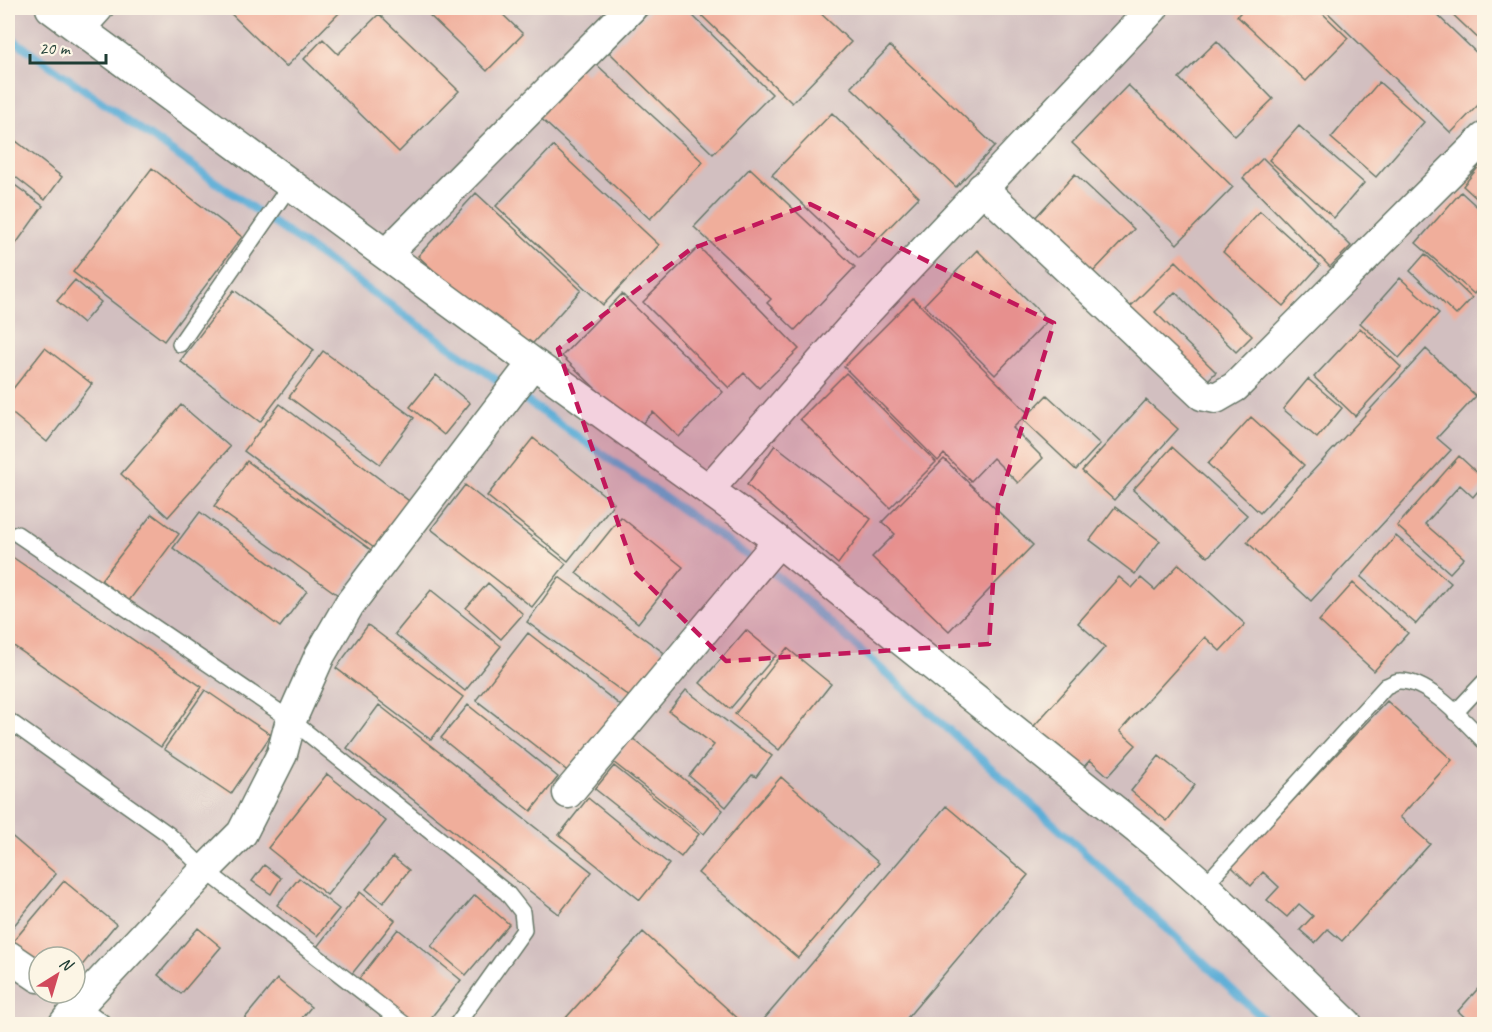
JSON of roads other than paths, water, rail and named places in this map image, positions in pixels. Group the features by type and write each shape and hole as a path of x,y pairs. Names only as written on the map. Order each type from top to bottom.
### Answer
{"street":[{"path":"51,8 89,18 285,194 386,254 519,381 709,489 778,542 1160,847 1204,886 1347,1024"},
{"path":"386,254 631,8"},
{"path":"709,489 853,326 1153,8"},
{"path":"982,188 1202,395 1216,398 1235,387 1485,138"},
{"path":"68,1007 242,833 282,754 291,720 320,655 349,605 519,381"},
{"path":"568,793 778,542"},
{"path":"8,956 27,969"}],"lane":[{"path":"180,344 285,194"},
{"path":"17,534 291,720 507,893 522,912 524,930 457,1024"},
{"path":"1204,886 1386,686 1399,681 1418,685 1436,696 1485,741"},
{"path":"1455,713 1485,682"},
{"path":"8,720 168,834 205,870 404,1024"},
{"path":"68,1007 105,1024"}],"waterway":[{"path":"8,36 507,387"},
{"path":"517,394 755,561"},
{"path":"765,568 785,582 1080,848 1269,1024"}]}
